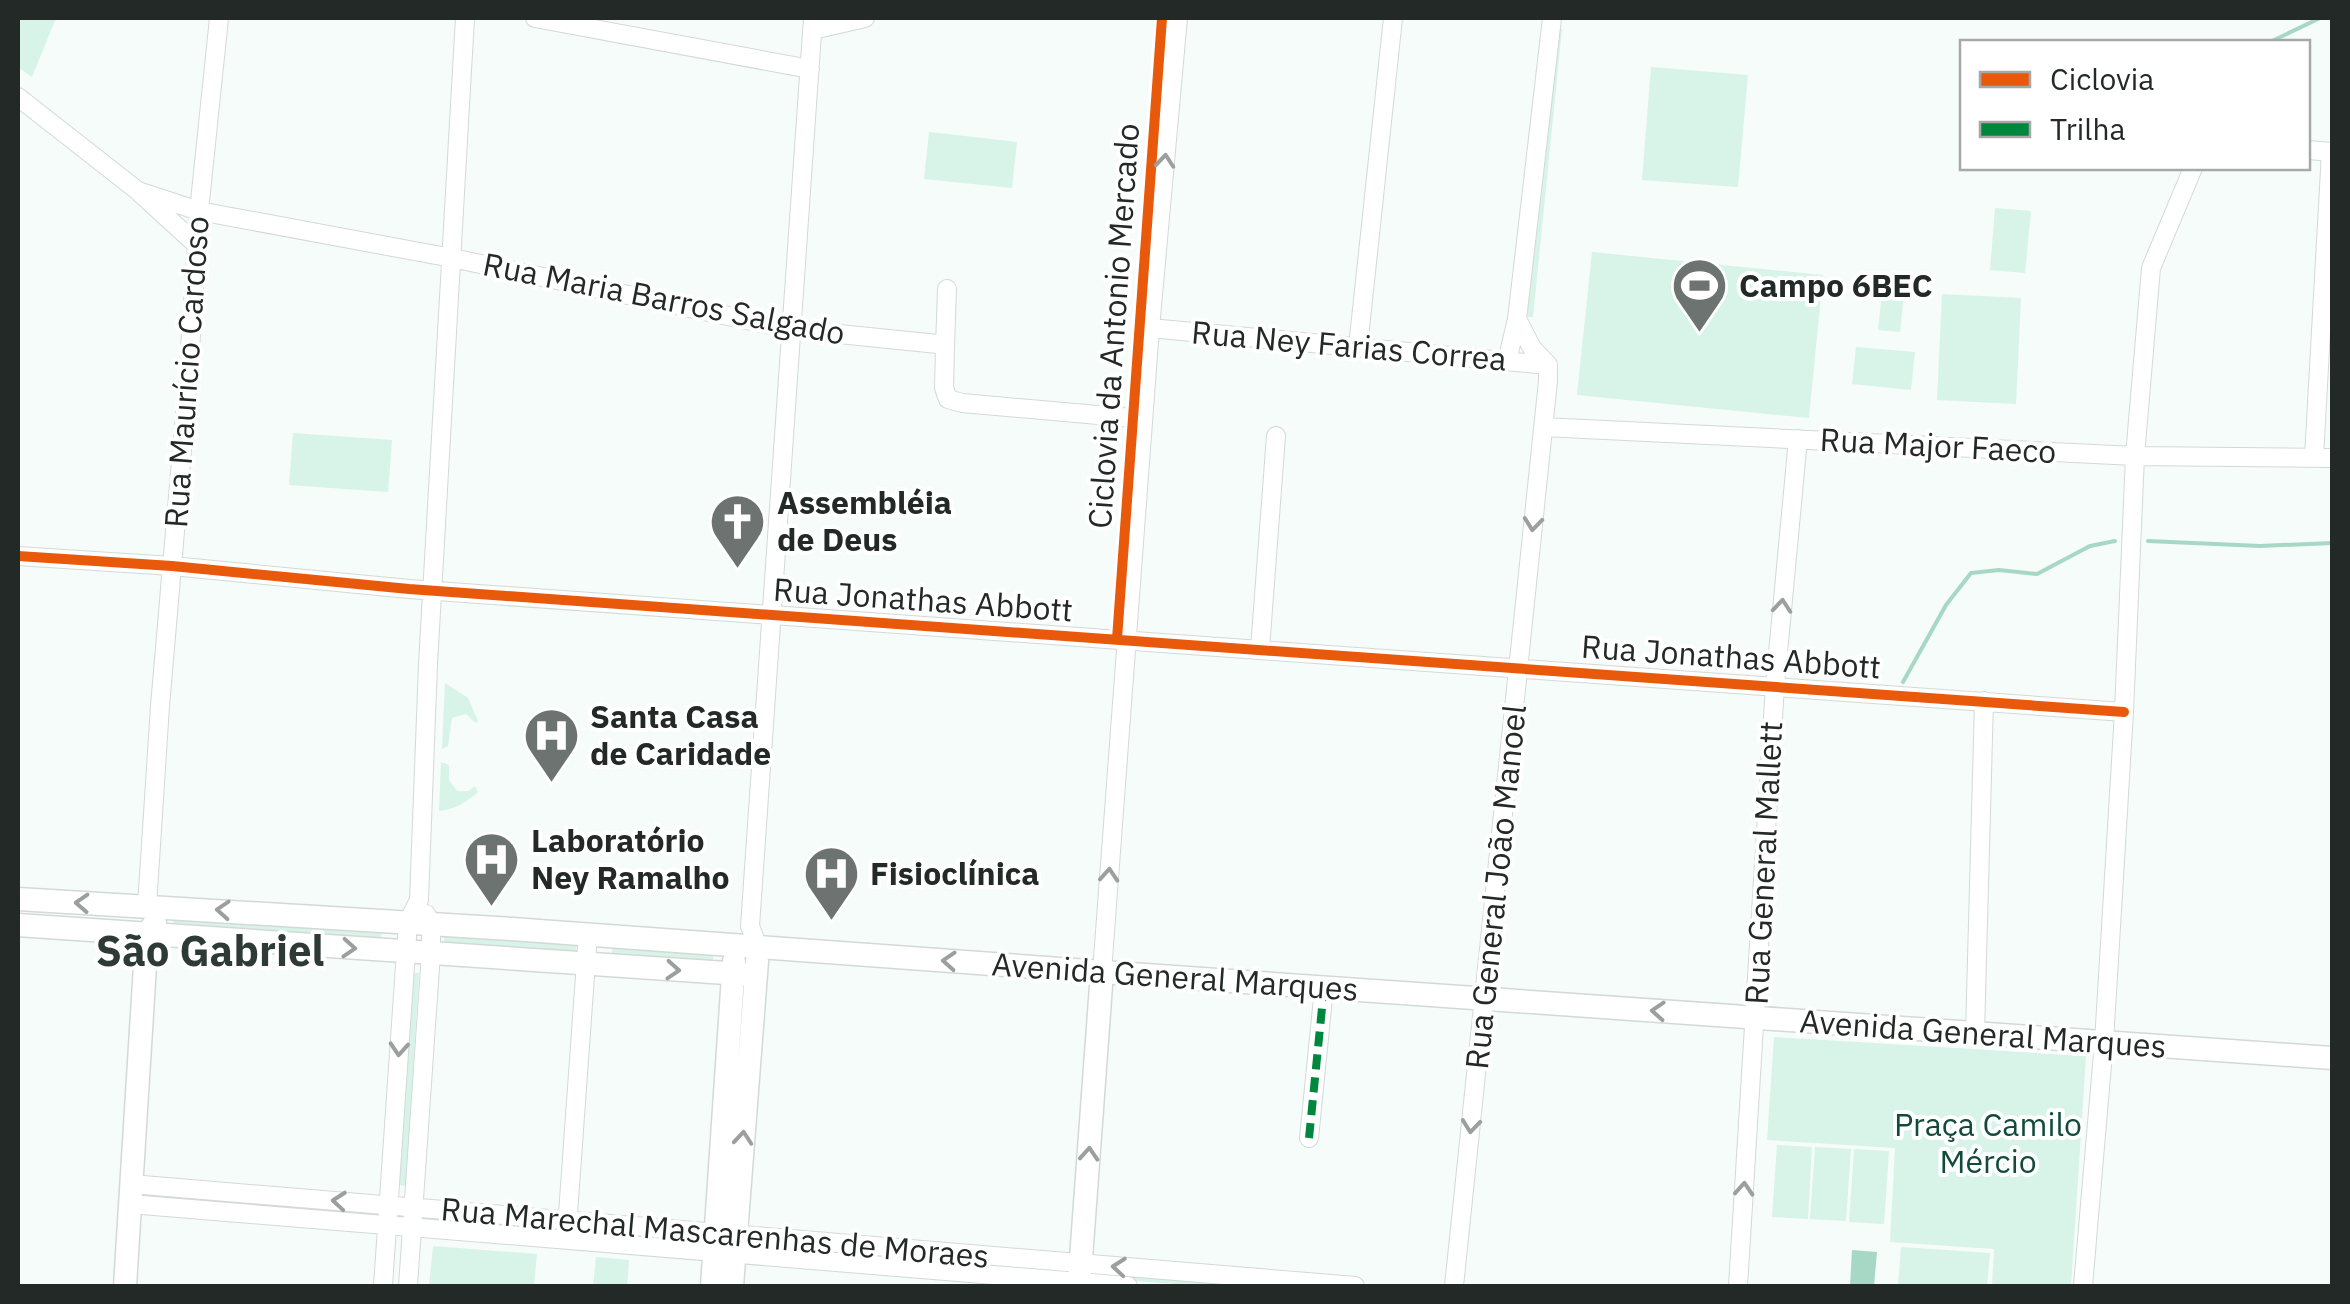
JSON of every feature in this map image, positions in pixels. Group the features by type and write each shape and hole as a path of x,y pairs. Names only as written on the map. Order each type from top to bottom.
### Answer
{"main road":[{"name":"Avenida General Marques","path":"18,899 747,940 1102,972 2332,1058"},
{"name":"Rua Maurício Cardoso","path":"125,1286 147,934 138,921 147,906"},
{"path":"279,943 280,914"},
{"path":"18,925 744,974"},
{"path":"712,1286 725,1243 747,940"},
{"path":"1080,1277 1102,972"},
{"path":"725,1243 732,1286"}],"street":[{"name":"Rua Maurício Cardoso","path":"147,906 199,211 219,18"},
{"path":"408,1286 430,953 420,922 419,900 424,736 465,18"},
{"path":"535,18 633,26 810,69"},
{"path":"747,940 813,24 865,18"},
{"path":"1102,972 1150,328 1178,18"},
{"path":"1358,347 1392,18"},
{"path":"1506,360 1517,319 1552,18"},
{"path":"18,97 138,191 197,246"},
{"path":"2323,458 2332,152"},
{"path":"2083,1286 2104,1042 2135,456 2151,268 2191,170"},
{"name":"Rua Maria Barros Salgado","path":"138,191 199,211 452,258 790,329 938,344 945,348"},
{"path":"947,289 944,388 948,399 1143,418"},
{"path":"1517,319 1532,348 1548,364"},
{"name":"Rua Ney Farias Correa","path":"1150,328 1548,364"},
{"name":"Rua General João Manoel","path":"1454,1286 1548,364"},
{"name":"Rua Major Faeco","path":"1543,427 2135,456 2323,458"},
{"path":"1260,649 1276,436"},
{"name":"Rua General Mallett","path":"1738,1286 1775,685 1798,439"},
{"name":"Rua Jonathas Abbott","path":"18,556 433,590 2124,712"},
{"path":"1976,1033 1984,701"},
{"path":"383,1286 406,952 420,922"},
{"path":"566,1230 588,934"},
{"path":"1309,1138 1324,988"},
{"path":"194,1209 195,1189"},
{"name":"Rua Marechal Mascarenhas de Moraes","path":"130,1194 195,1189 388,1215 1080,1277 1356,1286"},
{"name":"Rua Marechal Mascarenhas de Moraes","path":"130,1194 194,1209 388,1215"},
{"name":"Rua Marechal Mascarenhas de Moraes","path":"1080,1277 1128,1286"}],"green space":[{"path":"18,18 56,18 32,77 18,67"},
{"path":"1557,29 1562,29 1533,317 1527,317"},
{"path":"1651,67 1748,75 1738,187 1642,180"},
{"path":"929,132 1017,142 1012,188 924,179"},
{"path":"1995,208 2031,211 2025,273 1990,270"},
{"name":"Campo 6BEC","path":"1592,252 1823,275 1809,418 1577,395"},
{"path":"1882,292 1904,294 1900,332 1878,330"},
{"path":"1942,294 2021,298 2016,404 1937,400"},
{"path":"1856,347 1915,352 1911,390 1852,384"},
{"path":"293,433 392,440 388,492 289,485"},
{"path":"445,683 468,698 478,721 466,714 452,718 448,746 442,749"},
{"path":"441,762 449,765 449,780 457,791 475,786 478,792 460,805 439,811"},
{"path":"174,915 382,929 381,938 173,923"},
{"path":"444,933 577,941 576,953 444,944"},
{"path":"612,943 714,950 713,961 612,954"},
{"path":"411,973 419,973 406,1186 398,1185"},
{"name":"Praça Camilo Mércio","path":"1774,1037 2086,1056 2071,1286 1992,1286 1994,1249 1890,1242 1895,1148 1767,1140"},
{"path":"1777,1145 1812,1147 1808,1219 1772,1217"},
{"path":"1815,1147 1851,1149 1846,1221 1810,1219"},
{"path":"1854,1149 1889,1151 1884,1224 1849,1222"},
{"path":"754,1242 1058,1270 1057,1276 753,1248"},
{"path":"433,1246 537,1254 534,1286 429,1286"},
{"path":"1901,1247 1990,1253 1987,1286 1898,1286"},
{"path":"596,1257 629,1260 627,1286 593,1286"},
{"path":"1099,1272 1271,1286 1201,1286 1098,1278"}],"shaded area":[{"path":"1852,1250 1877,1252 1874,1286 1850,1286"}],"waterway":[{"path":"2274,40 2320,18"},
{"path":"1903,682 1946,605 1971,573 1999,570 2037,574 2090,546 2115,541"},
{"path":"2148,541 2260,546 2332,543"}],"marked path":[{"path":"1309,1138 1324,988"}],"cycle path":[{"name":"Ciclovia da Antonio Mercado","path":"1117,639 1162,18"},
{"path":"18,556 409,589 2124,712"}],"place":[{"name":"Campo 6BEC","path":"1700,335"},
{"name":"Assembléia de Deus","path":"738,570"},
{"name":"Santa Casa de Caridade","path":"551,784"},
{"name":"Laboratório Ney Ramalho","path":"492,908"},
{"name":"Fisioclínica","path":"831,923"}],"district":[{"name":"São Gabriel","path":"210,951"}]}
